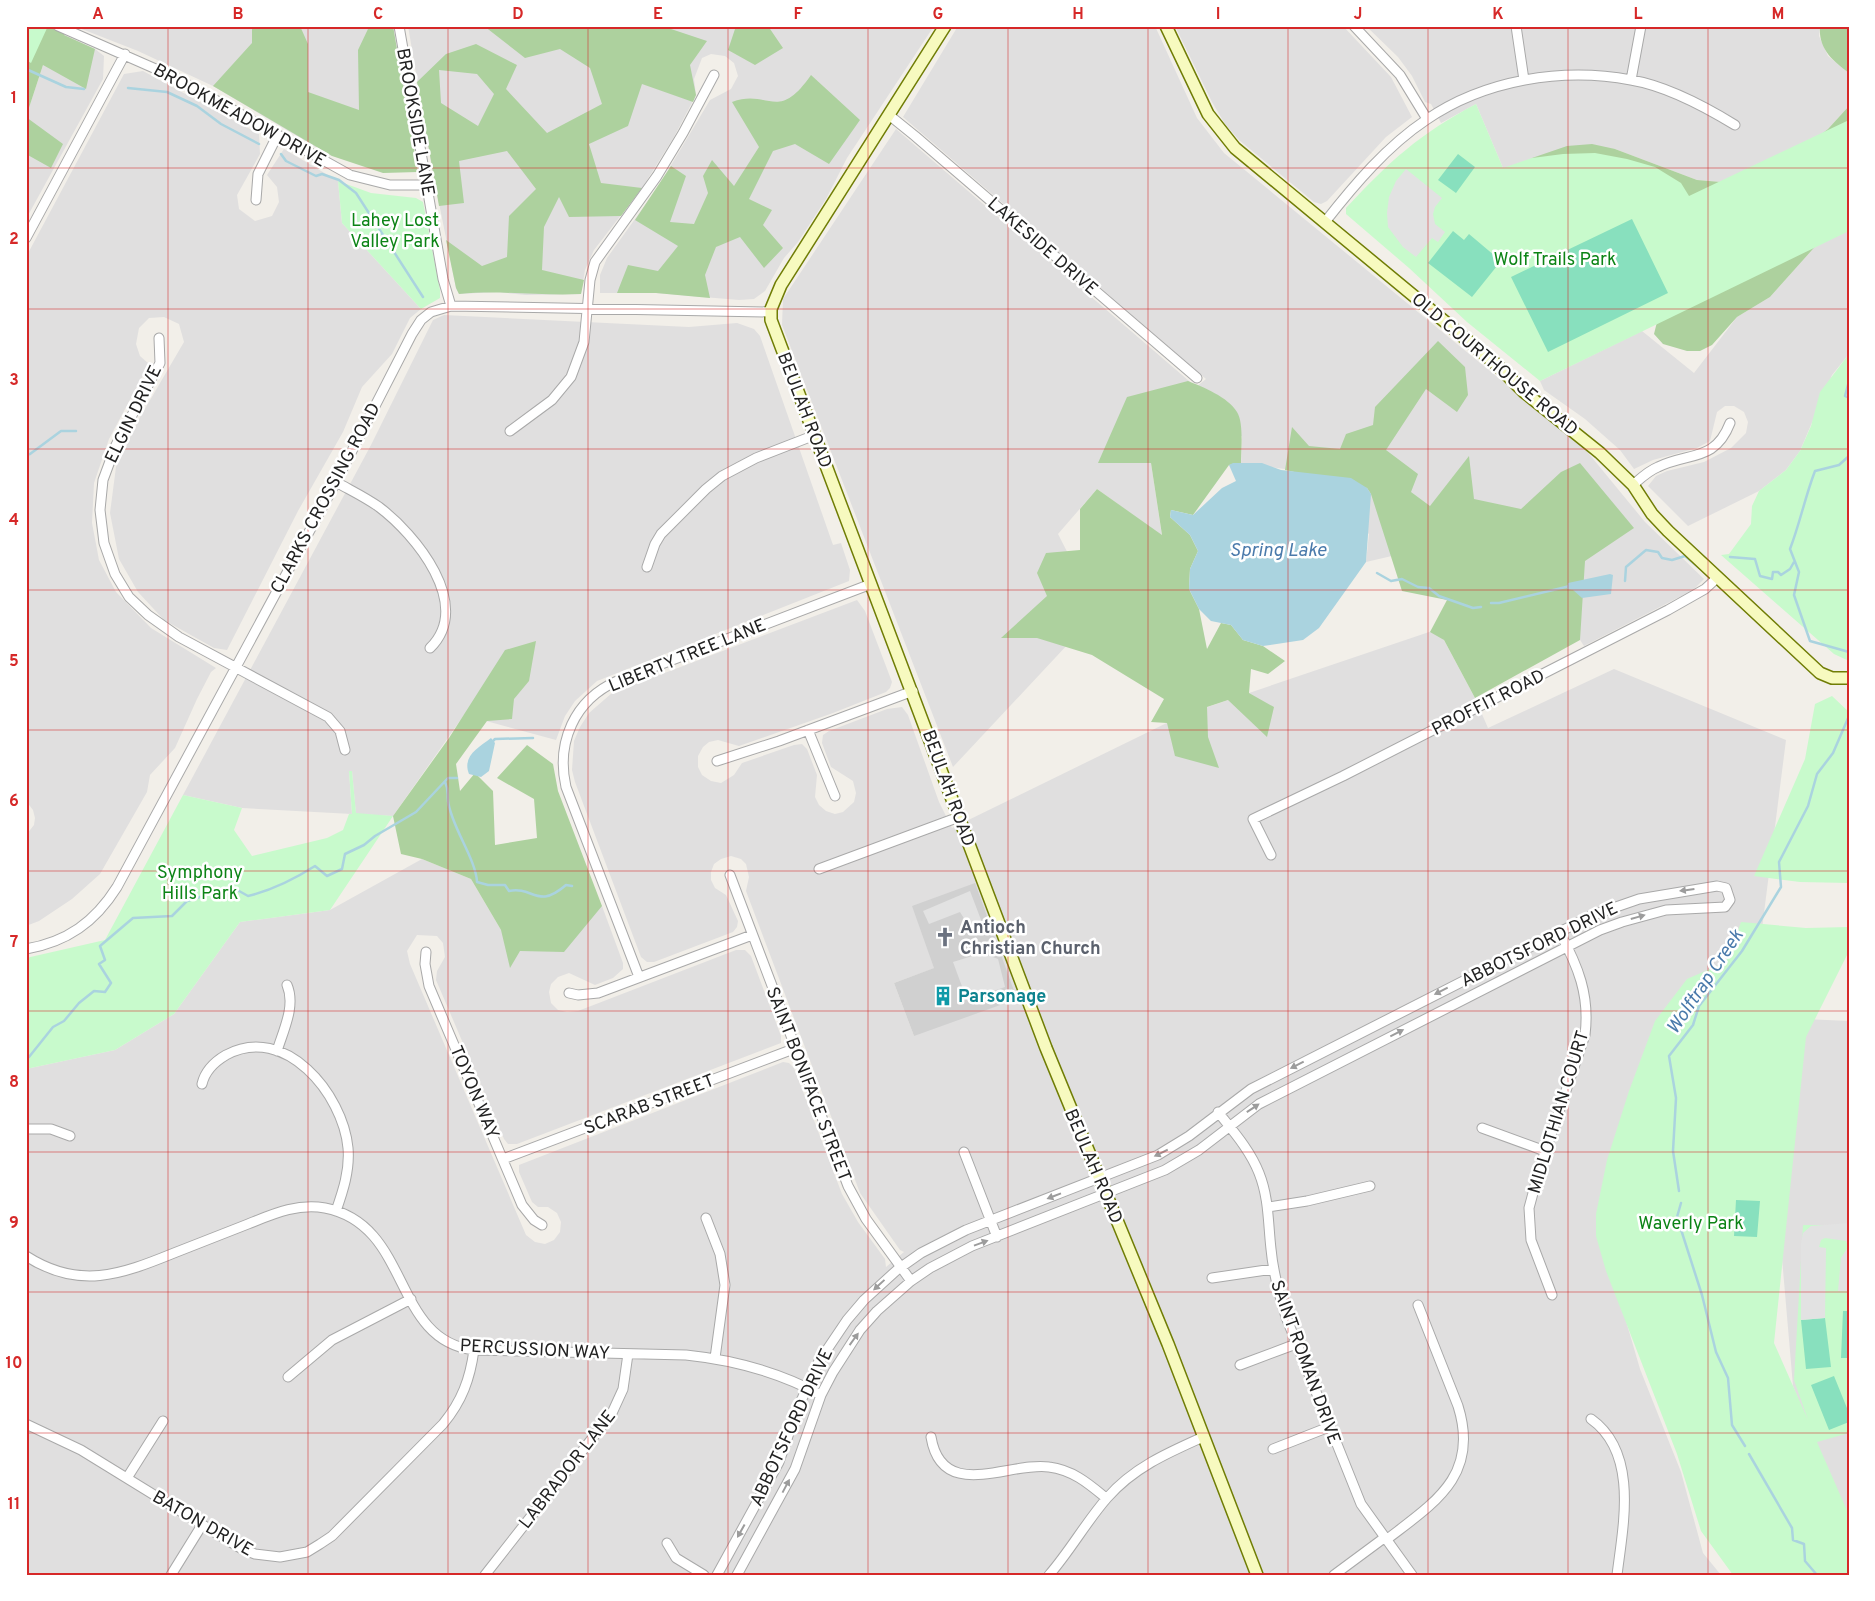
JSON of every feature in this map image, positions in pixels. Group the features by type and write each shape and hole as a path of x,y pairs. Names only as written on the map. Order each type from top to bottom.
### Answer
{"main road":[{"path":"770,312 781,285 945,26"},
{"name":"OLD COURTHOUSE ROAD","path":"1166,26 1215,125 1240,152 1450,328 1496,364 1524,392 1588,442 1633,485 1652,514 1668,531 1820,673 1832,678 1849,678"},
{"name":"BEULAH ROAD","path":"770,312 775,331 913,691 1046,1048 1168,1344 1257,1575"}],"street":[{"name":"BROOKMEADOW DRIVE","path":"58,26 174,77 328,164 359,178 390,185 427,185"},
{"name":"BROOKSIDE LANE","path":"398,26 443,278 451,306"},
{"path":"1354,26 1400,75 1427,119"},
{"path":"1516,26 1524,80"},
{"path":"1631,80 1641,26"},
{"path":"26,238 125,54"},
{"path":"510,431 552,400 571,377 584,342 591,274 595,262 657,176 714,75"},
{"path":"1325,222 1354,187 1391,149 1427,119 1465,99 1524,80 1559,75 1631,80 1661,88 1712,111 1735,125"},
{"name":"LAKESIDE DRIVE","path":"889,115 1197,378"},
{"path":"256,200 258,174 278,136"},
{"name":"CLARKS CROSSING ROAD","path":"26,949 47,945 72,934 90,921 106,904 190,756 235,666 336,482 414,330 431,312 451,306 770,312"},
{"name":"ELGIN DRIVE","path":"159,338 160,363 116,445 103,480 100,510 104,543 115,574 129,596 148,615 179,637 328,717 340,731 345,750"},
{"path":"1633,485 1659,466 1689,458 1714,448 1722,440 1730,423"},
{"path":"647,567 654,544 661,534 712,483 756,458 815,435"},
{"path":"336,482 364,498 395,521 415,542 434,572 444,600 446,615 442,632 430,648"},
{"name":"PROFFIT ROAD","path":"1271,855 1253,819 1296,800 1668,610 1705,589 1718,577"},
{"name":"LIBERTY TREE LANE","path":"638,977 566,787 563,752 568,732 574,719 590,698 617,681 872,584"},
{"path":"717,761 913,691"},
{"path":"808,730 835,796"},
{"path":"819,869 959,817"},
{"name":"SAINT BONIFACE STREET","path":"730,876 854,1199 911,1281"},
{"name":"ABBOTSFORD DRIVE","path":"717,1575 780,1462 806,1387 818,1363 847,1320 864,1300 901,1267 943,1241 990,1220 1100,1178 1171,1148 1251,1089 1593,915 1638,899 1717,886 1726,888 1729,892 1730,900 1725,907 1689,907 1643,916 1607,927 1567,946 1259,1104 1180,1162 1106,1194 951,1256 911,1281 876,1311 860,1330 837,1364 821,1395 795,1469 737,1575"},
{"name":"MIDLOTHIAN COURT","path":"1552,1295 1536,1257 1529,1224 1532,1193 1585,1035 1587,1020 1585,989 1559,931"},
{"path":"568,993 590,995 752,935"},
{"name":"TOYON WAY","path":"426,952 425,964 430,986 522,1205 534,1220 542,1225"},
{"path":"277,1051 290,1006 291,998 287,985"},
{"path":"202,1084 212,1065 231,1052 255,1047 277,1051 292,1058 317,1078 335,1103 341,1118 348,1148 348,1165 336,1212"},
{"name":"SCARAB STREET","path":"503,1159 796,1048"},
{"name":"SAINT ROMAN DRIVE","path":"1218,1112 1250,1155 1258,1171 1268,1207 1273,1268 1286,1317 1361,1504 1412,1575"},
{"path":"1482,1128 1545,1151"},
{"path":"26,1129 52,1129 70,1136"},
{"path":"964,1152 997,1237"},
{"path":"1268,1207 1326,1198 1370,1186"},
{"name":"PERCUSSION WAY","path":"26,1256 56,1271 71,1275 103,1276 138,1268 282,1210 309,1207 336,1212 358,1222 378,1240 423,1322 440,1338 451,1345 474,1350 715,1358 750,1366 806,1387 821,1395"},
{"path":"706,1218 720,1254 725,1285 715,1358"},
{"path":"1212,1278 1273,1268"},
{"path":"288,1377 339,1336 411,1299"},
{"path":"1334,1575 1440,1498 1456,1474 1464,1447 1462,1420 1418,1304"},
{"path":"1240,1365 1296,1344"},
{"name":"BATON DRIVE","path":"26,1424 80,1450 242,1550 267,1557 293,1556 320,1544 332,1536 454,1412 468,1384 474,1350"},
{"name":"LABRADOR LANE","path":"485,1575 612,1413 624,1389 628,1354"},
{"path":"1591,1419 1609,1438 1622,1473 1625,1507 1617,1575"},
{"path":"127,1478 163,1421"},
{"path":"1273,1449 1329,1427"},
{"path":"1049,1575 1083,1533 1106,1498 1130,1476 1151,1461 1203,1437"},
{"path":"931,1438 932,1447 942,1463 958,1473 983,1476 1021,1468 1050,1467 1075,1475 1106,1498"},
{"path":"171,1575 202,1525"},
{"path":"667,1543 676,1558 704,1575"}],"shaded area":[{"path":"74,26 393,26 418,172 329,155 213,86 138,51"},
{"path":"408,26 934,26 847,158 826,199 798,242 784,258 765,291 754,299 739,300 656,293 600,293 600,275 607,258 658,187 710,100 731,89 738,76 734,63 725,56 711,54 702,58 694,79 696,95 674,137 642,188 594,250 585,270 581,294 526,295 497,292 459,294 456,288 432,168"},
{"path":"958,26 1155,26 1197,118 1224,153 1585,449 1645,522 1704,579 1693,590 1584,646 1508,529 1366,562 1369,534 1292,470 1241,463 1242,436 1148,443 1162,536 1097,489 1058,534 1098,612 953,767 782,325 783,299 896,129 1196,387 1206,379 903,117"},
{"path":"1175,26 1343,26 1391,77 1412,117 1386,137 1327,201 1321,204 1314,202 1239,140 1225,124 1212,102"},
{"path":"1366,26 1820,26 1819,36 1828,56 1849,73 1849,106 1828,129 1778,168 1745,184 1697,180 1615,149 1503,168 1476,104 1441,123 1431,104 1425,102 1412,76 1398,57"},
{"path":"64,35 95,49 104,56 103,79 26,219 26,117 43,65"},
{"path":"143,71 259,134 260,154 237,195 239,209 255,221 272,216 279,202 277,187 267,175 284,149 338,181 342,223 421,309 410,318 392,354 362,387 343,432 298,511 227,650 214,648 164,620 138,592 119,559 110,513 116,467 139,419 184,342 179,324 164,317 149,318 139,328 136,344 140,356 149,364 109,439 94,483 92,523 99,560 116,592 151,628 216,668 211,672 197,699 175,748 150,775 147,792 100,874 72,899 39,921 26,926 26,835 34,825 35,818 33,810 26,801 26,257 124,74"},
{"path":"1406,169 1442,198 1435,207 1433,214 1435,224 1445,232 1438,242 1432,238 1416,257 1403,247 1388,227 1389,197 1396,181"},
{"path":"1849,229 1849,354 1832,375 1800,451 1786,470 1759,491 1688,526 1648,486 1656,476 1667,471 1704,462 1731,448 1746,433 1748,422 1744,412 1734,406 1725,406 1717,412 1710,441 1697,448 1653,460 1634,469 1620,450 1585,419 1544,390 1540,381 1642,331 1694,373 1737,317 1770,297 1821,240"},
{"path":"444,315 689,327 737,323 754,329 760,336 833,545 841,543 850,570 849,581 597,681 575,701 565,716 556,740 464,715 393,816 356,814 352,771 349,771 352,814 242,808 183,795 371,445 433,320"},
{"path":"857,600 865,611 892,682 890,688 886,692 833,713 739,746 718,740 709,742 703,747 698,756 698,767 702,775 711,781 721,783 734,775 742,763 802,744 807,749 817,775 815,797 819,805 826,811 835,814 843,812 854,802 856,793 853,781 831,767 822,743 823,735 887,709 902,707 908,715 939,802 952,828 1181,716 1438,629 1475,698 1488,728 1614,669 1786,740 1758,960 1617,1290 1640,1369 1681,1472 1703,1553 1721,1575 26,1575 26,1069 115,1050 174,1014 240,922 330,910 422,859 471,879 501,930 602,906 623,963 623,969 613,978 595,985 569,973 558,977 551,984 549,992 551,1003 558,1010 567,1012 578,1011 736,950 745,950 751,956 781,1036 781,1043 517,1144 508,1144 504,1139 436,980 437,971 445,957 443,943 437,936 417,935 407,951 410,964 526,1235 535,1242 545,1244 554,1240 560,1232 561,1222 557,1213 548,1207 538,1207 532,1202 519,1172 519,1165 783,1062 789,1063 794,1068 842,1194 858,1222 885,1259 886,1267 904,1252 900,1250 860,1193 746,891 749,877 746,864 741,859 731,856 721,859 714,864 711,872 711,880 715,888 726,895 738,921 737,927 733,932 654,962 647,962 641,957 572,770 574,741 580,727 589,713 612,693","holes":["935,968 914,1036 894,983"]},
{"path":"975,883 1017,999 914,1036 894,983 934,968 912,906"},
{"path":"970,891 983,925 973,933 960,912 929,924 923,911"},
{"path":"982,953 998,959 1005,987 967,1000 953,962"},
{"path":"1804,1019 1849,1021 1849,1528 1793,1386 1780,1235"},
{"path":"1849,1223 1849,1291 1838,1291 1841,1258 1848,1247 1846,1241 1825,1238 1821,1240 1819,1247 1826,1248 1825,1318 1801,1320 1801,1243 1803,1233 1811,1226"}],"green space":[{"path":"26,26 67,26 64,35 95,49 86,89 43,65 26,117"},
{"path":"26,26 48,26 31,63 26,60"},
{"path":"252,26 300,26 308,44 308,92 359,110 358,50 368,29 363,26 393,26 418,172 383,173 332,156 213,86 252,43"},
{"path":"484,26 662,26 707,41 690,65 696,95 693,102 642,84 628,126 589,144 601,183 642,188 621,216 569,217 559,197 544,227 542,270 584,280 581,294 459,294 456,288 446,240 482,266 507,257 509,216 536,189 507,151 459,161 464,203 439,206 417,82 446,54 476,44 517,65 506,89 547,133 602,104 590,68 560,49 525,58","holes":["439,70 477,74 494,94 478,126 441,103"]},
{"path":"736,26 768,26 783,48 755,65 728,50"},
{"path":"1820,26 1849,26 1849,73 1832,59 1824,48 1821,41"},
{"path":"811,75 860,120 829,164 795,144 773,151 749,199 772,210 763,225 783,248 764,268 740,237 716,247 705,275 710,298 656,293 617,293 628,265 658,271 678,246 635,220 671,166 686,176 670,222 694,224 708,193 703,176 712,160 734,186 759,147 732,102 755,99 773,102 790,98"},
{"name":"Wolf Trails Park","path":"1476,104 1503,168 1532,158 1563,154 1595,153 1655,167 1681,183 1689,196 1849,120 1849,231 1540,381 1467,322 1409,268 1346,214 1346,208 1391,162 1438,126"},
{"path":"1849,106 1849,229 1821,240 1770,297 1737,317 1712,345 1700,351 1687,351 1663,344 1654,334 1660,310 1521,182 1532,158 1567,146 1592,144 1615,149 1697,180 1745,184 1778,168 1828,129"},
{"path":"26,117 63,144 51,168 26,154"},
{"path":"1458,154 1475,167 1456,193 1438,180"},
{"name":"Lahey Lost Valley Park","path":"338,181 371,193 416,198 423,202 440,298 421,309 342,223"},
{"path":"1632,219 1668,293 1548,352 1511,277"},
{"path":"1453,231 1464,240 1469,234 1501,261 1472,297 1428,263"},
{"path":"1438,341 1465,367 1468,395 1457,412 1426,389 1386,450 1418,474 1411,492 1430,506 1469,456 1474,499 1521,509 1561,472 1580,463 1634,528 1585,561 1580,640 1475,698 1444,640 1430,632 1447,600 1402,591 1371,494 1367,488 1285,470 1292,427 1309,446 1340,449 1346,434 1373,425 1375,407"},
{"path":"1849,354 1849,661 1834,654 1721,555 1729,554 1751,524 1752,506 1759,491 1786,470 1800,451 1811,426 1820,392"},
{"path":"1188,381 1215,393 1228,402 1237,412 1241,423 1241,463 1229,465 1193,515 1171,510 1170,517 1190,535 1198,551 1190,569 1189,589 1199,609 1207,649 1221,623 1231,625 1243,640 1263,646 1285,661 1268,674 1251,669 1249,693 1274,707 1267,737 1228,700 1207,707 1208,737 1219,768 1175,756 1167,723 1151,722 1164,699 1092,655 1037,638 1001,638 1047,596 1037,573 1046,553 1080,550 1080,509 1097,489 1162,535 1151,463 1098,463 1127,397"},
{"path":"536,641 529,681 514,699 512,719 487,721 456,764 460,791 475,773 493,791 495,845 537,838 534,799 497,778 527,745 553,764 558,791 602,906 564,952 520,951 510,968 501,930 471,879 422,859 401,854 393,816 449,738 505,650"},
{"path":"1832,696 1849,712 1849,883 1800,882 1754,876 1805,759 1815,704"},
{"name":"Symphony Hills Park","path":"349,771 352,771 356,813 393,816 330,910 240,922 174,1014 115,1050 26,1069 26,958 105,940 183,795 242,808 234,830 252,856 327,838 343,830 349,814 352,814"},
{"name":"Waverly Park","path":"1741,922 1806,928 1849,927 1849,951 1806,1037 1774,1343 1808,1420 1794,1380 1803,1225 1849,1225 1849,1433 1817,1442 1849,1515 1849,1575 1733,1575 1701,1531 1677,1454 1606,1271 1596,1236 1596,1214 1607,1160 1629,1091 1655,1021 1687,979 1726,962"},
{"path":"1736,1200 1760,1201 1757,1237 1734,1236"},
{"path":"1843,1311 1849,1311 1849,1358 1841,1358"},
{"path":"1825,1318 1831,1367 1806,1369 1801,1320"},
{"path":"1834,1376 1849,1413 1849,1422 1829,1430 1811,1385"}],"water":[{"name":"Spring Lake","path":"1233,463 1262,463 1281,470 1351,478 1367,488 1371,494 1366,562 1319,628 1303,640 1263,646 1243,640 1231,625 1211,621 1199,609 1189,589 1190,569 1198,551 1190,535 1170,517 1171,510 1193,515 1222,488 1236,481 1229,465"},
{"path":"1610,574 1613,575 1611,594 1582,598 1573,590 1567,589 1568,583"},
{"path":"491,738 495,743 489,771 481,777 469,774 467,768 469,757"}],"waterway":[{"path":"26,69 66,87 84,89"},
{"path":"128,88 167,92 197,106 221,124 259,144"},
{"path":"281,154 286,161 316,176 322,174 339,180 356,193 423,297"},
{"name":"Wolftrap Creek","path":"1849,381 1845,396 1849,398"},
{"path":"26,455 61,431 76,431"},
{"name":"Wolftrap Creek","path":"1849,456 1839,465 1815,471 1790,549 1799,572 1794,595 1810,641 1849,652"},
{"path":"1625,581 1626,567 1646,550 1658,552 1662,558 1672,560 1685,556 1702,570"},
{"path":"1730,557 1755,559 1760,576 1772,579 1773,572 1778,572 1781,575 1790,569 1794,562"},
{"path":"1377,573 1391,581 1402,579 1418,587 1429,588 1439,596 1473,608 1481,607"},
{"path":"1491,603 1499,603 1570,586"},
{"name":"Wolftrap Creek","path":"1679,1191 1673,1151 1676,1098 1669,1056 1693,1025 1699,1006 1742,951 1781,887 1779,862 1808,806 1817,774 1833,753 1849,716"},
{"path":"491,743 495,739 533,738"},
{"path":"29,1057 53,1027 64,1021 79,1003 94,991 105,992 111,983 99,964 105,960 100,946 133,918 172,916 187,901 232,887 248,896 257,894 283,884 315,866 327,876 342,869 345,854 364,845 375,836 416,812 448,778 457,778"},
{"path":"445,782 450,811 476,873 477,882 488,885 505,885 509,891 524,891 542,897 548,896 566,885 572,886"},
{"name":"Wolftrap Creek","path":"1681,1203 1677,1217 1702,1295 1716,1352 1728,1378 1732,1425 1745,1446"},
{"name":"Wolftrap Creek","path":"1749,1454 1792,1528 1793,1540 1804,1544 1805,1561 1817,1575"}],"place":[{"name":"Antioch Christian Church","path":"945,937"},
{"name":"Parsonage","path":"943,996"}]}
